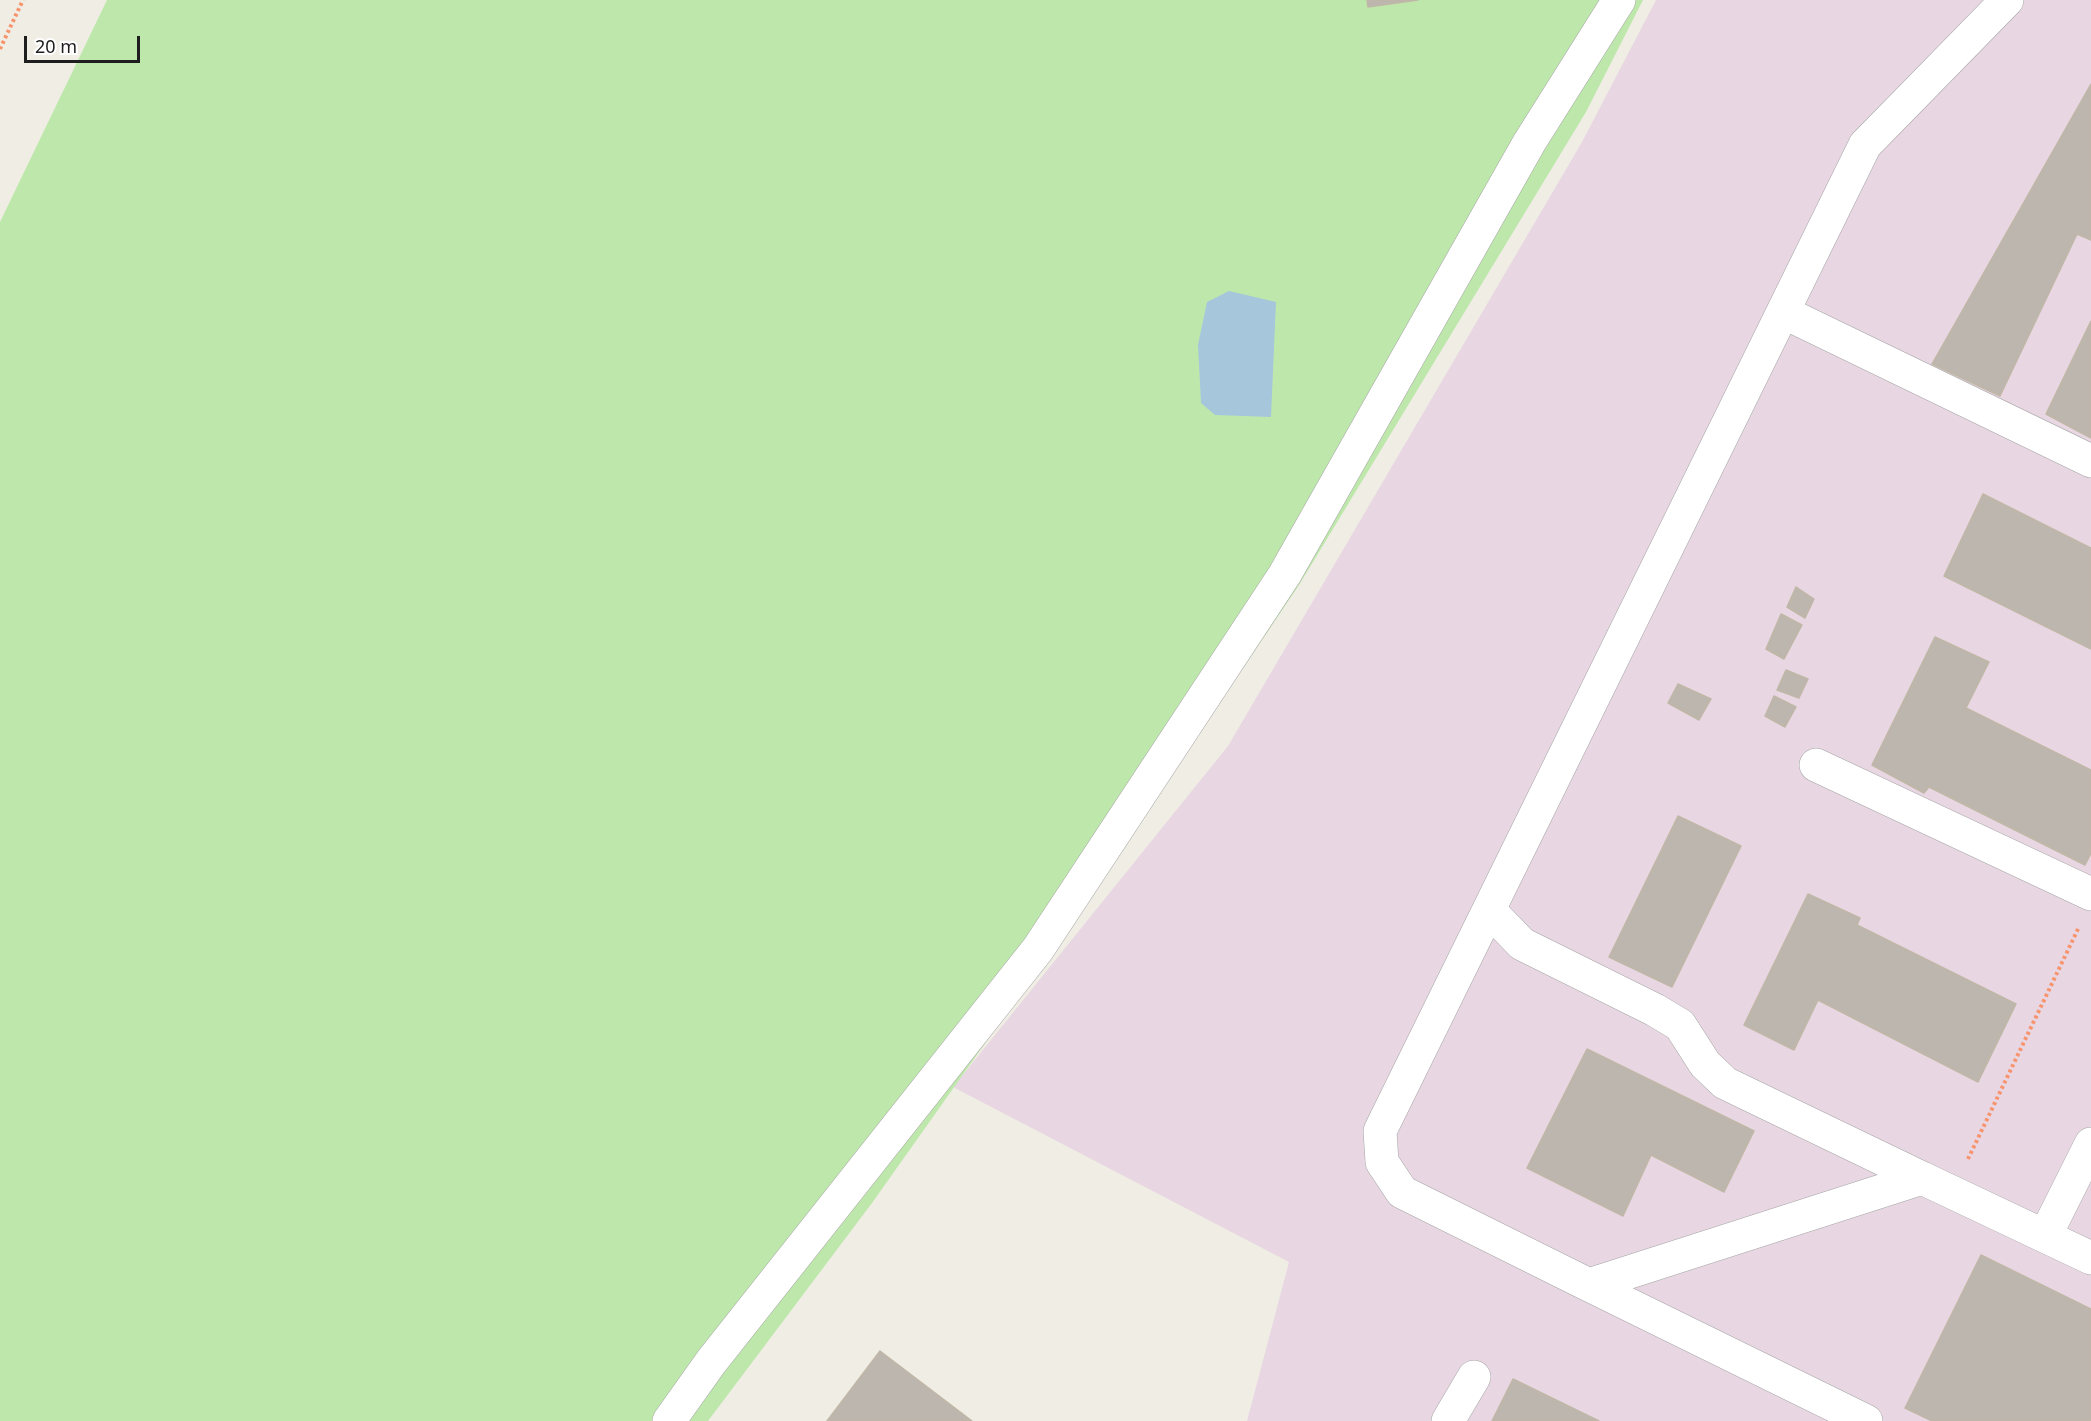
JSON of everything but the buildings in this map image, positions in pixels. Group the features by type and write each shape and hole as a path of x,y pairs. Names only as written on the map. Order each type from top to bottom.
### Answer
{"street":[{"path":"669,1421 718,1353 1038,949 1285,574 1529,143 1619,0"},
{"path":"1866,1421 1401,1192 1382,1162 1380,1131 1865,145 2007,0"},
{"path":"1783,312 2091,461"},
{"path":"1816,765 2086,909"},
{"path":"1489,910 1522,944 1655,1010 1680,1025 1705,1064 1725,1083 2091,1258"},
{"path":"2045,1236 2091,1144"},
{"path":"1589,1285 1922,1178"},
{"path":"1448,1421 1474,1377"}],"path":[{"path":"0,49 23,0"},
{"path":"1952,1192 2086,909"}],"shaded area":[{"path":"1656,0 2091,0 2091,1421 1247,1421 1289,1262 953,1087 1228,746 1582,142"}],"green space":[{"path":"107,0 1643,0 1586,112 1299,585 1098,884 872,1203 708,1421 0,1421 0,222"}],"water":[{"path":"1229,291 1276,302 1271,417 1215,415 1201,403 1198,345 1207,302"}]}
